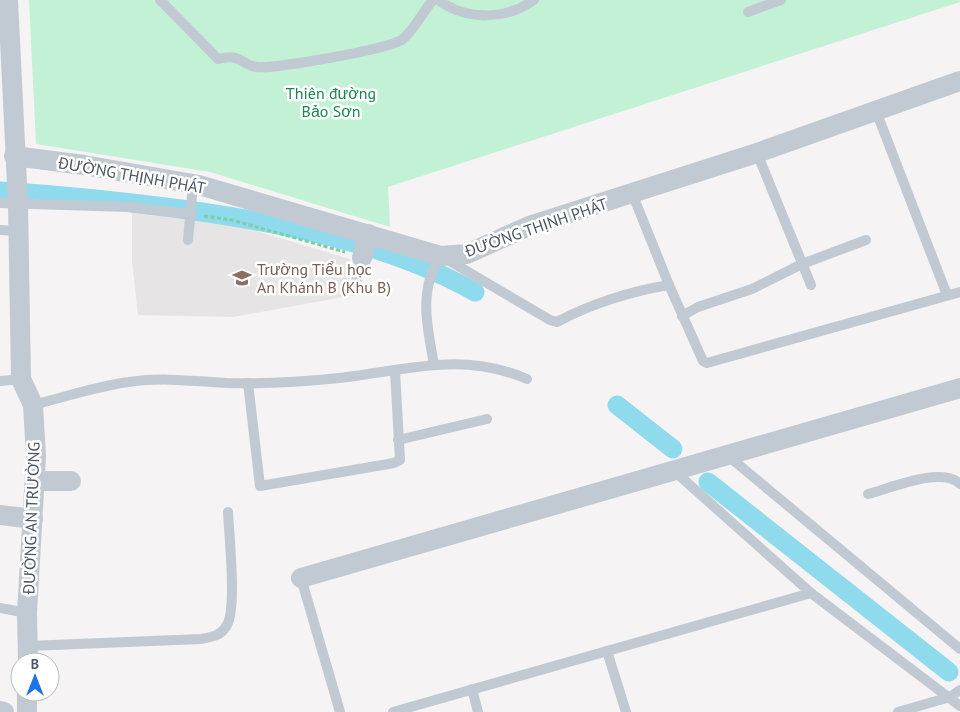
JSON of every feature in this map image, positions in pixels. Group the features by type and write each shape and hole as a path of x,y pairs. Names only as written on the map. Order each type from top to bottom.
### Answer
{"street":[{"name":"ĐƯỜNG AN TRƯỜNG","path":"8,0 15,165 9,230 21,379 33,405 36,481 27,613 28,652"},
{"name":"ĐƯỜNG THỊNH PHÁT","path":"15,165 84,165 193,185 365,246 439,259 467,254 529,226 757,153 960,81"},
{"path":"301,578 672,469 960,388"},
{"path":"36,481 72,481"},
{"path":"0,515 33,519"},
{"path":"0,711 4,712"}],"lane":[{"path":"160,0 218,59 230,56 257,67 370,51 402,40 433,0"},
{"path":"438,0 454,9 484,16 514,11 534,0"},
{"path":"748,12 780,0"},
{"path":"876,111 947,295"},
{"path":"757,153 811,285"},
{"path":"188,240 193,185"},
{"path":"632,193 668,285 703,361 707,363 960,292"},
{"path":"12,201 128,207 190,213"},
{"path":"682,316 698,307 752,289 802,264 866,240"},
{"path":"354,291 365,246"},
{"path":"434,364 424,310 431,276 439,259 550,320 557,322 572,314 651,288 668,285"},
{"path":"33,405 128,382 172,379 248,383 329,379 434,364 467,363 505,370 526,379"},
{"path":"248,383 260,486 394,463 400,460 394,371"},
{"path":"0,381 21,379"},
{"path":"398,440 487,419"},
{"path":"726,454 960,649"},
{"path":"672,469 811,592 960,706"},
{"path":"868,494 936,476 955,479 960,484"},
{"path":"51,652 217,636 228,625 232,607 228,512"},
{"path":"301,578 340,712"},
{"path":"393,712 811,592"},
{"path":"0,608 27,613"},
{"path":"607,651 626,712"},
{"path":"472,690 478,712"},
{"path":"898,712 950,698 960,690"}],"path":[{"path":"190,213 365,246"}],"shaded area":[{"name":"Trường Tiểu học An Khánh B (Khu B)","path":"132,211 230,223 350,259 349,296 233,317 138,315 132,261"}],"green space":[{"name":"Thiên đường Bảo Sơn","path":"29,0 960,0 960,2 388,187 390,227 210,172 36,144"}],"waterway":[{"path":"0,191 158,206 295,228 369,247 406,260 475,292"},
{"path":"617,405 673,449"},
{"path":"708,482 949,672"}],"place":[{"name":"Trường Tiểu học An Khánh B (Khu B)","path":"242,278"}]}
